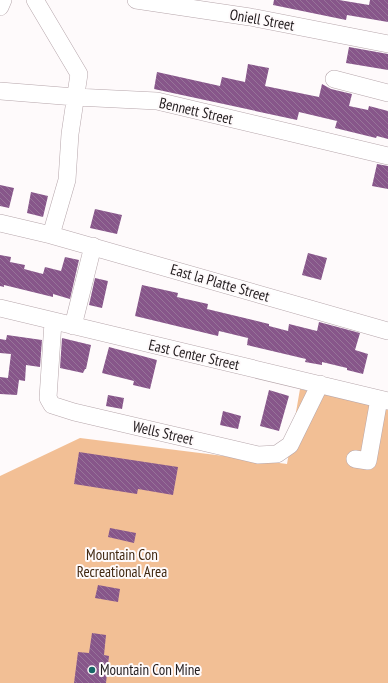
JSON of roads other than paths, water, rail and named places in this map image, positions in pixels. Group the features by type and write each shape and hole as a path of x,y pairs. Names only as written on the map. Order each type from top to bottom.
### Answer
{"street":[{"path":"0,7 3,0"},
{"path":"35,0 79,74 70,134 67,180 51,235"},
{"name":"Oniell Street","path":"136,0 199,4 250,17 388,44"},
{"path":"334,79 388,93"},
{"name":"Bennett Street","path":"0,91 75,97 157,101 388,156"},
{"name":"East la Platte Street","path":"0,223 93,246 388,331"},
{"path":"73,326 93,246"},
{"name":"East Center Street","path":"0,308 53,322 383,400"},
{"name":"Wells Street","path":"53,322 48,398 52,405 74,412 258,455 276,454 290,445 320,384"},
{"path":"355,459 368,461 383,400"}],"place":[{"name":"Mountain Con Mine","path":"92,670"}],"park label":[{"name":"Mountain Con Recreational Area","path":"122,564"}]}
